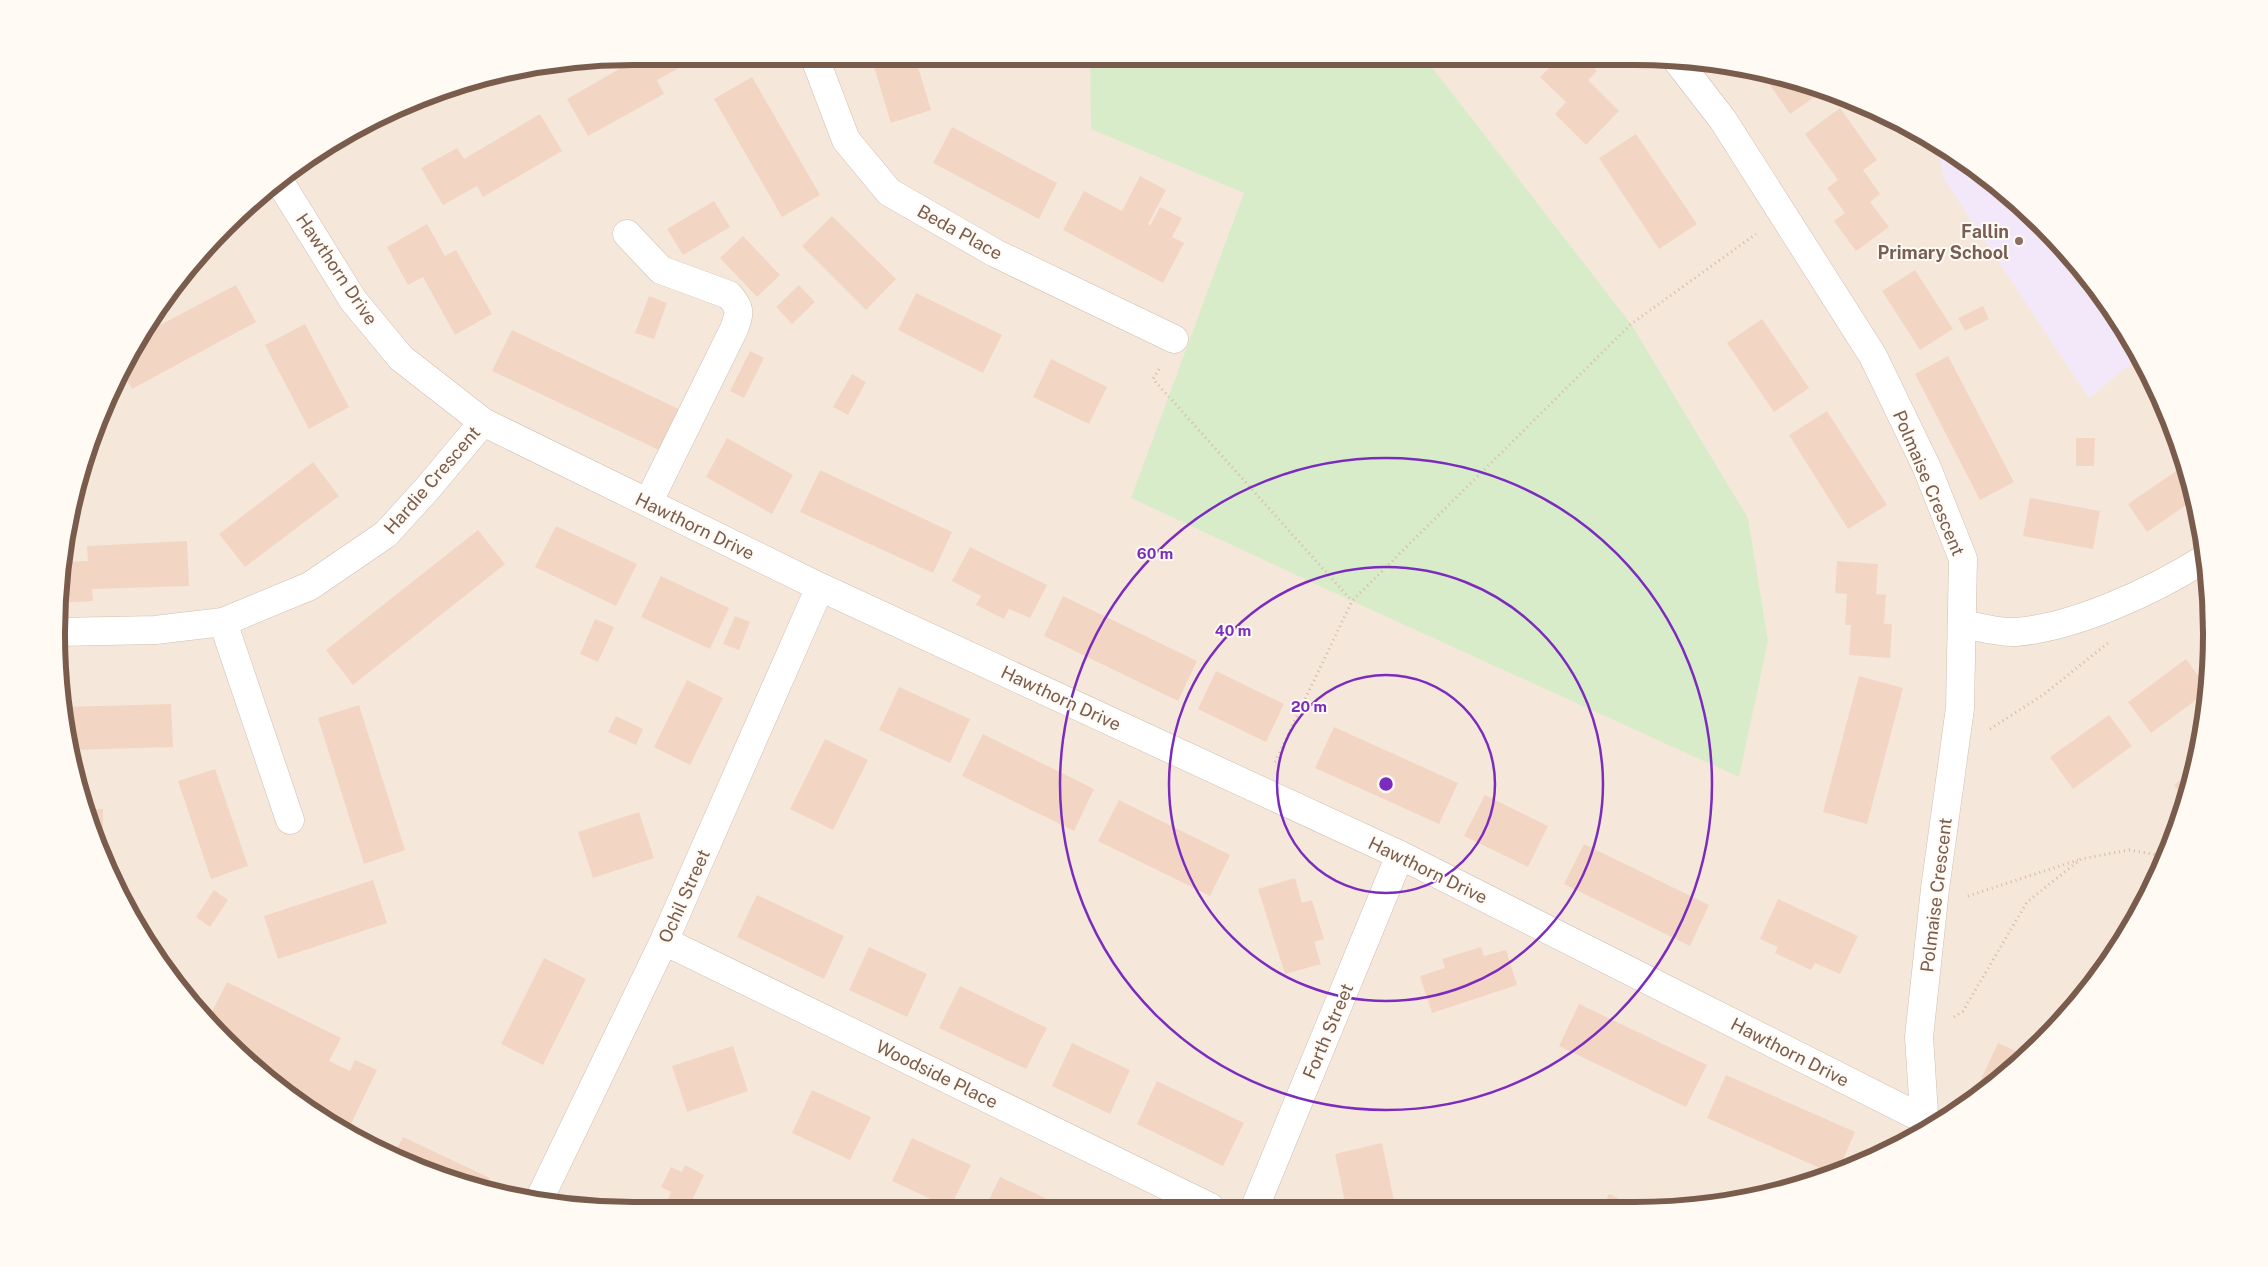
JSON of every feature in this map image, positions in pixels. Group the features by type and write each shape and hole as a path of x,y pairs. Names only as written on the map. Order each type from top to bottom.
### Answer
{"street":[{"name":"Beda Place","path":"817,65 846,140 890,192 995,253 1174,339"},
{"name":"Polmaise Crescent","path":"1682,67 1723,120 1873,356 1927,468 1963,559 1960,708 1935,889 1919,1037 1928,1120"},
{"name":"Hawthorn Drive","path":"282,186 353,300 401,358 483,422 820,587 1400,855 1925,1122"},
{"path":"627,234 661,270 729,295 736,304 739,313 734,329 648,503"},
{"name":"Hardie Crescent","path":"65,632 155,630 223,622 310,586 386,534 427,489 483,422"},
{"path":"1963,624 2015,632 2073,621 2149,588 2198,562"},
{"name":"Ochil Street","path":"542,1194 664,941 820,587"},
{"path":"223,622 290,820"},
{"name":"Forth Street","path":"1256,1202 1400,855"},
{"name":"Woodside Place","path":"664,941 1198,1202"}],"path":[{"path":"1262,790 1352,601 1631,324 1784,214"},
{"path":"1174,339 1153,379 1352,601"},
{"path":"1954,753 2043,695 2106,646 2111,637"},
{"path":"1935,889 1965,897 2081,859 2128,850 2158,855"},
{"path":"1919,1037 1963,1011 2027,902 2081,859"}],"shaded area":[{"path":"596,66 1672,66 1709,70 1782,84 1852,108 1919,141 1981,182 2009,206 2062,259 2086,287 2127,349 2144,382 2160,416 2184,486 2198,559 2202,596 2202,671 2198,708 2184,781 2173,816 2160,851 2127,918 2086,980 2062,1008 2009,1061 1981,1085 1950,1106 1919,1126 1852,1159 1782,1183 1709,1197 1635,1202 596,1201 559,1197 486,1183 416,1159 349,1126 287,1085 259,1061 206,1008 182,980 141,918 108,851 84,781 70,708 66,671 66,596 70,559 84,486 108,416 141,349 161,318 182,287 206,259 259,206 287,182 349,141 416,108 486,84 559,70"},
{"name":"Fallin Primary School","path":"1938,153 1981,182 2009,206 2062,259 2086,287 2133,362 2089,398 1944,179"}],"green space":[{"path":"1090,65 1430,65 1631,324 1748,518 1768,641 1739,777 1131,498 1244,193 1091,129"}],"building":[{"path":"626,65 684,65 657,80 664,94 588,136 567,99"},
{"path":"873,65 917,65 931,110 891,123"},
{"path":"1548,65 1591,65 1597,71 1588,80 1619,111 1586,145 1555,114 1566,102 1540,77 1550,67"},
{"path":"752,77 820,195 782,217 714,99"},
{"path":"1767,81 1817,95 1790,114"},
{"path":"1840,108 1877,160 1863,170 1880,194 1870,202 1889,227 1856,251 1834,221 1845,213 1827,188 1838,180 1805,134"},
{"path":"540,114 562,151 483,197 477,186 443,205 421,168 457,148 464,159"},
{"path":"952,127 1057,183 1039,219 933,163"},
{"path":"1636,134 1697,224 1659,249 1599,158"},
{"path":"1140,176 1166,190 1148,224 1150,226 1160,207 1182,218 1172,237 1184,243 1163,283 1063,230 1084,191 1122,211"},
{"path":"714,201 730,227 683,255 667,229"},
{"path":"832,216 896,279 866,310 802,246"},
{"path":"427,224 445,256 456,250 492,314 455,335 423,277 408,285 387,247"},
{"path":"743,236 780,275 757,297 720,258"},
{"path":"1915,270 1953,329 1920,350 1882,291"},
{"path":"236,285 256,322 132,389 126,378 155,328"},
{"path":"799,285 815,302 792,324 776,307"},
{"path":"916,293 1002,335 983,373 898,330"},
{"path":"649,296 667,303 654,339 635,333"},
{"path":"1983,306 1989,319 1965,331 1958,318"},
{"path":"1762,319 1809,388 1774,412 1727,343"},
{"path":"305,324 349,407 309,429 265,345"},
{"path":"512,330 683,411 663,452 492,371"},
{"path":"750,351 764,358 744,398 730,391"},
{"path":"1948,356 2014,482 1980,500 1915,374"},
{"path":"1051,359 1107,387 1089,424 1033,397"},
{"path":"852,374 866,382 848,415 833,407"},
{"path":"1827,411 1887,505 1848,529 1789,435"},
{"path":"727,438 793,475 772,514 706,477"},
{"path":"2076,438 2095,438 2094,466 2076,466"},
{"path":"313,462 339,496 245,567 219,534"},
{"path":"2179,469 2188,504 2147,532 2128,504"},
{"path":"820,470 952,532 933,573 800,512"},
{"path":"2030,498 2100,511 2093,549 2023,536"},
{"path":"556,526 637,564 616,606 535,567"},
{"path":"478,530 505,564 353,685 326,650"},
{"path":"187,541 189,586 92,589 93,601 66,603 70,562 88,561 87,546"},
{"path":"970,547 1047,585 1030,618 1009,609 1004,619 976,605 981,596 952,581"},
{"path":"1837,561 1878,564 1876,594 1886,595 1884,624 1892,624 1890,658 1849,655 1851,625 1845,625 1847,594 1835,593"},
{"path":"661,576 729,608 710,649 641,617"},
{"path":"1063,596 1197,661 1178,701 1044,636"},
{"path":"735,616 750,622 739,650 723,644"},
{"path":"595,619 614,627 598,662 580,654"},
{"path":"2186,659 2201,680 2199,698 2151,733 2128,702"},
{"path":"1216,671 1284,704 1266,742 1198,709"},
{"path":"1859,676 1903,688 1867,824 1823,812"},
{"path":"687,680 723,698 690,765 654,747"},
{"path":"899,687 970,719 950,763 879,730"},
{"path":"171,704 173,747 77,750 70,707"},
{"path":"359,705 405,850 364,864 318,718"},
{"path":"2109,715 2132,746 2073,789 2050,757"},
{"path":"616,716 643,729 636,745 608,732"},
{"path":"1334,727 1458,783 1439,824 1315,768"},
{"path":"983,734 1094,789 1074,831 962,776"},
{"path":"825,739 868,760 833,830 790,809"},
{"path":"215,769 248,866 211,879 178,781"},
{"path":"2185,777 2180,794 2174,785"},
{"path":"1485,795 1548,826 1528,867 1464,836"},
{"path":"1119,800 1230,855 1210,896 1098,841"},
{"path":"93,809 103,809 103,838"},
{"path":"639,812 654,858 593,878 578,832"},
{"path":"1584,844 1709,905 1690,946 1564,884"},
{"path":"1295,878 1302,903 1312,900 1324,939 1314,942 1321,964 1285,974 1258,889"},
{"path":"373,880 387,923 278,959 264,916"},
{"path":"214,890 228,900 210,927 196,917"},
{"path":"757,895 844,936 824,979 737,937"},
{"path":"1778,899 1858,936 1840,974 1815,963 1811,970 1775,953 1778,947 1760,939"},
{"path":"869,947 927,974 907,1017 849,990"},
{"path":"1481,947 1484,956 1506,950 1517,985 1432,1013 1420,976 1445,968 1442,959"},
{"path":"544,958 586,979 543,1065 501,1044"},
{"path":"227,982 341,1038 329,1061 350,1071 355,1060 377,1070 350,1126 287,1085 259,1061 211,1013"},
{"path":"960,986 1047,1028 1026,1069 939,1028"},
{"path":"1579,1004 1707,1065 1686,1107 1559,1046"},
{"path":"1072,1043 1130,1070 1110,1114 1052,1086"},
{"path":"1998,1043 2018,1052 2009,1061 1977,1088"},
{"path":"733,1046 748,1091 687,1112 672,1066"},
{"path":"1726,1075 1855,1132 1842,1163 1823,1170 1707,1118"},
{"path":"1157,1081 1244,1123 1223,1166 1137,1124"},
{"path":"812,1090 871,1117 850,1160 792,1133"},
{"path":"403,1137 490,1178 486,1183 451,1172 396,1150"},
{"path":"912,1138 971,1165 953,1202 937,1202 892,1181"},
{"path":"1382,1143 1394,1202 1345,1202 1335,1154"},
{"path":"685,1165 704,1175 691,1202 666,1202 671,1192 661,1187 671,1167 682,1172"},
{"path":"1000,1177 1054,1202 988,1202"},
{"path":"1609,1194 1626,1202 1605,1202"}],"place":[{"name":"Fallin Primary School","path":"2019,241"}]}
